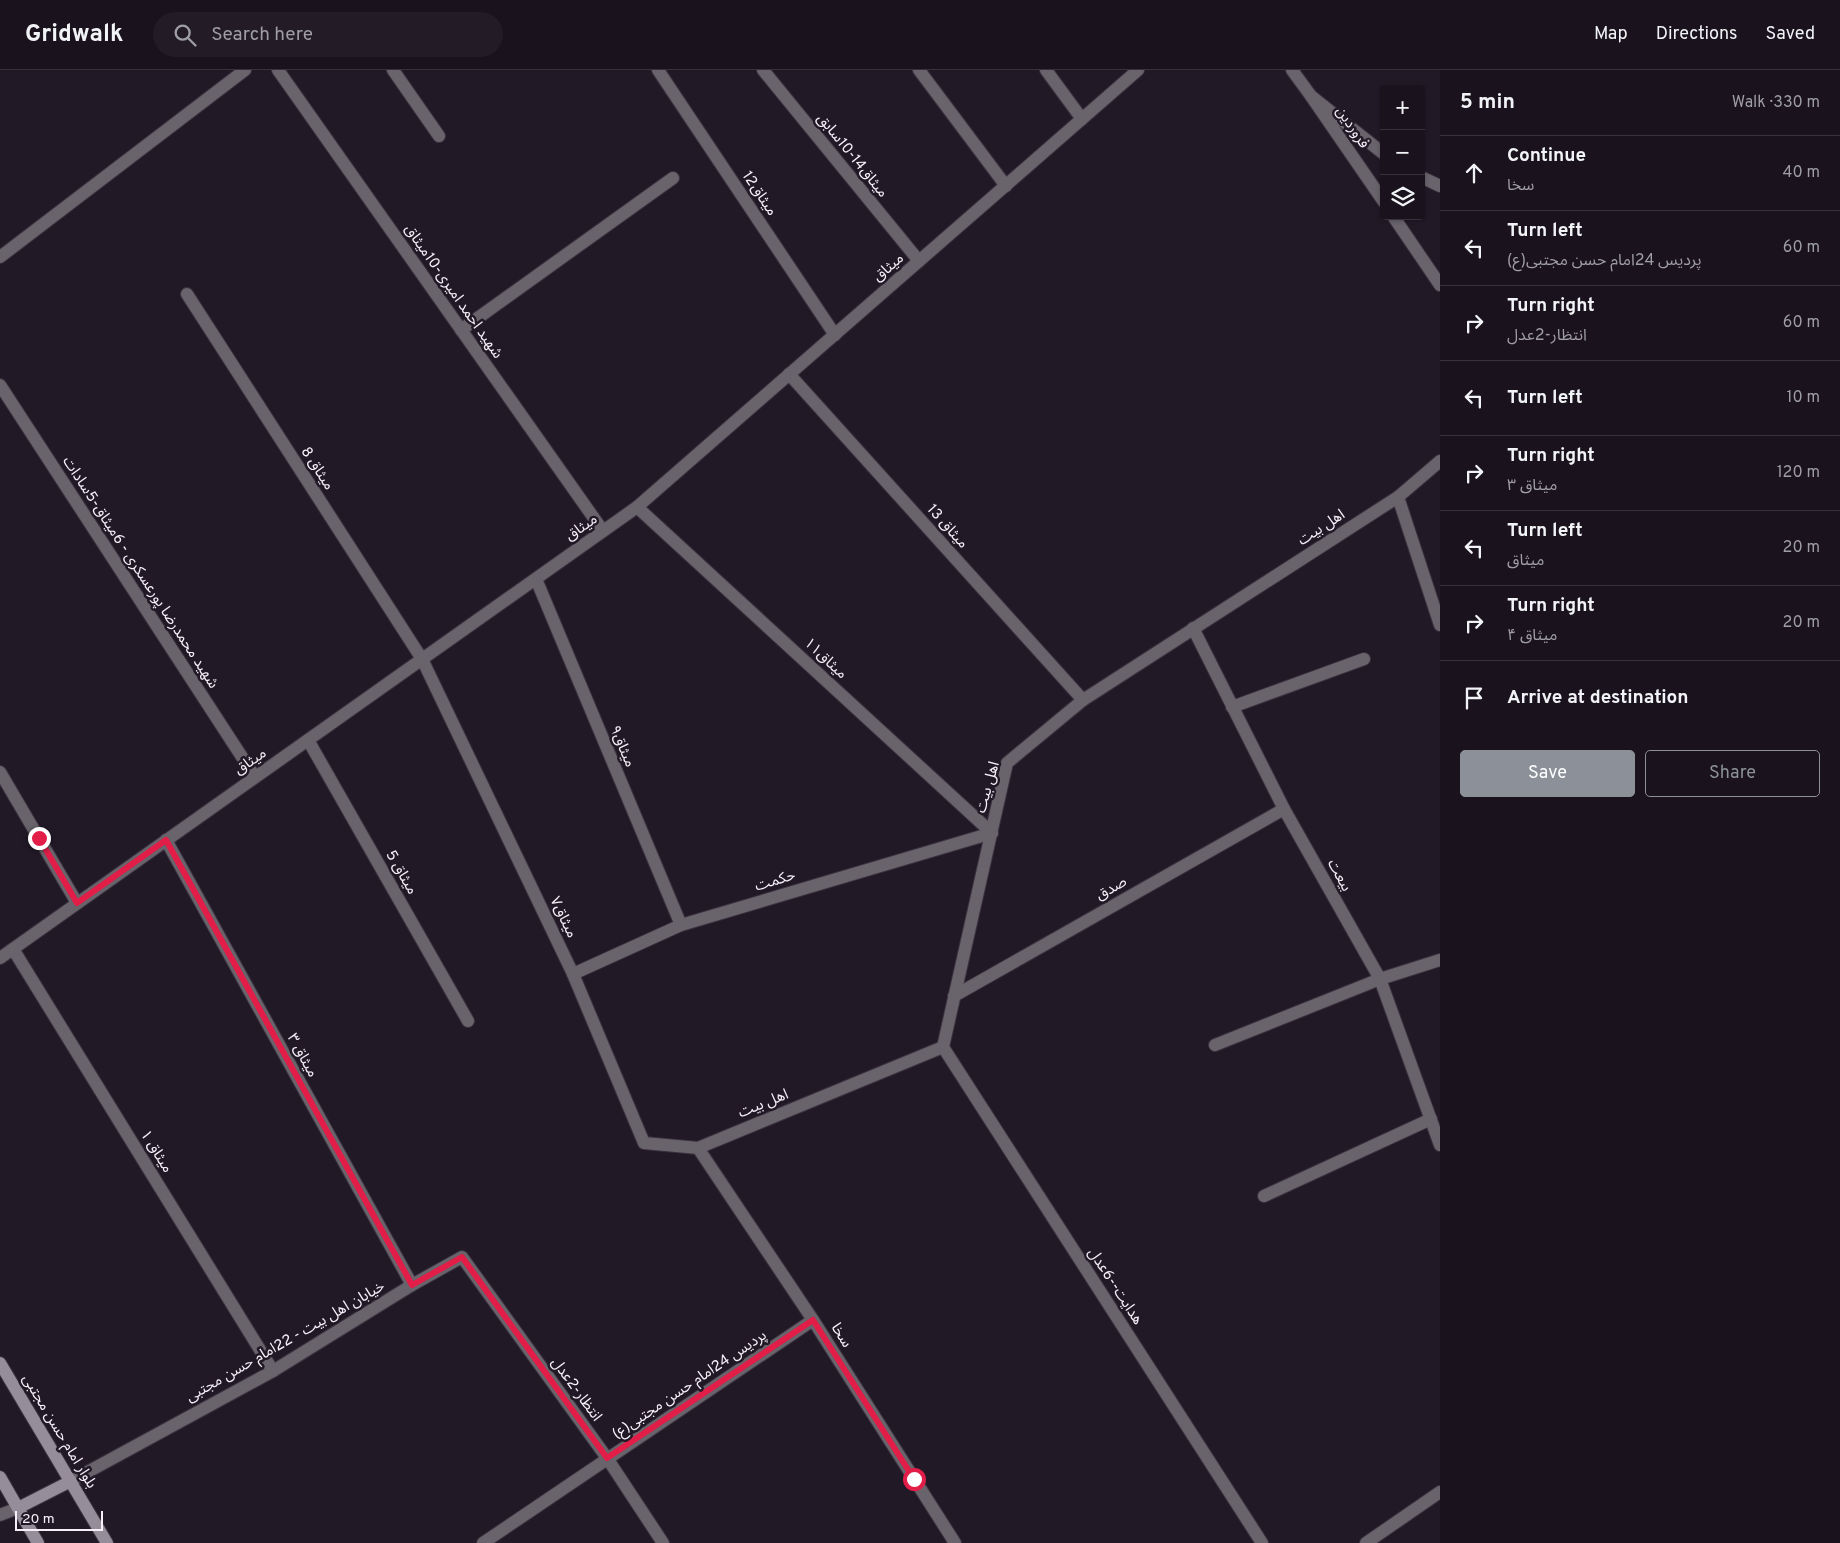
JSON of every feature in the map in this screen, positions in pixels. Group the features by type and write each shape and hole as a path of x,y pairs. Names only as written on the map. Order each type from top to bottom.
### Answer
{"main road":[{"name":"بلوار امام حسن مجتبی","path":"0,1363 107,1543"},
{"path":"0,1476 38,1543"},
{"path":"18,1508 71,1481"}],"street":[{"path":"0,258 244,70"},
{"name":"شهید احمد امیری-10میثاق","path":"278,70 603,531"},
{"path":"394,70 439,136"},
{"name":"12میثاق","path":"658,70 835,335"},
{"name":"میثاق14-10سابق","path":"763,70 919,261"},
{"path":"919,70 1006,186"},
{"path":"1046,70 1082,119"},
{"name":"میثاق","path":"0,958 638,507 1138,70"},
{"name":"فروردین","path":"1292,70 1312,96 1380,196"},
{"name":"فروردین","path":"1312,96 1380,151"},
{"path":"461,330 673,178"},
{"path":"1425,179 1440,186"},
{"path":"1397,220 1440,285"},
{"name":"میثاق 8","path":"188,294 422,659"},
{"name":"میثاق 13","path":"790,374 1082,700"},
{"name":"شهید محمدرضا پورعسکری - 6میثاق-5سادات","path":"0,385 255,777"},
{"name":"اهل بیت","path":"698,1148 943,1047 1007,763 1082,700 1398,497 1440,460"},
{"path":"1398,497 1440,625"},
{"name":"میثاق۱۱","path":"638,507 992,833"},
{"name":"میثاق۹","path":"536,579 682,925"},
{"name":"بیعت","path":"1193,628 1284,809 1380,979 1440,1145"},
{"name":"میثاق۷","path":"422,659 573,974 644,1143 698,1148"},
{"path":"1232,707 1364,659"},
{"name":"میثاق 5","path":"308,740 468,1021"},
{"path":"0,772 77,903"},
{"name":"صدق","path":"954,996 1284,809"},
{"name":"حکمت","path":"573,974 682,925 992,833"},
{"name":"میثاق ۳","path":"166,840 412,1285"},
{"name":"میثاق ۱","path":"13,949 273,1371"},
{"path":"1215,1045 1380,979 1440,960"},
{"name":"هدایت--6عدل","path":"943,1047 1262,1543"},
{"path":"1264,1196 1430,1119"},
{"name":"سخا","path":"698,1148 813,1320 955,1543"},
{"name":"خیابان اهل بیت - 22امام حسن مجتبی","path":"71,1481 273,1371 412,1285 462,1257"},
{"name":"انتظار-2عدل","path":"462,1257 607,1458 663,1543"},
{"name":"پردیس 24امام حسن مجتبی(ع)","path":"483,1543 813,1320"},
{"path":"1366,1543 1440,1492"},
{"path":"0,1515 18,1508"}],"route":[{"path":"39,838 77,903 166,840 412,1285 462,1257 607,1458 813,1320 914,1479"}]}
